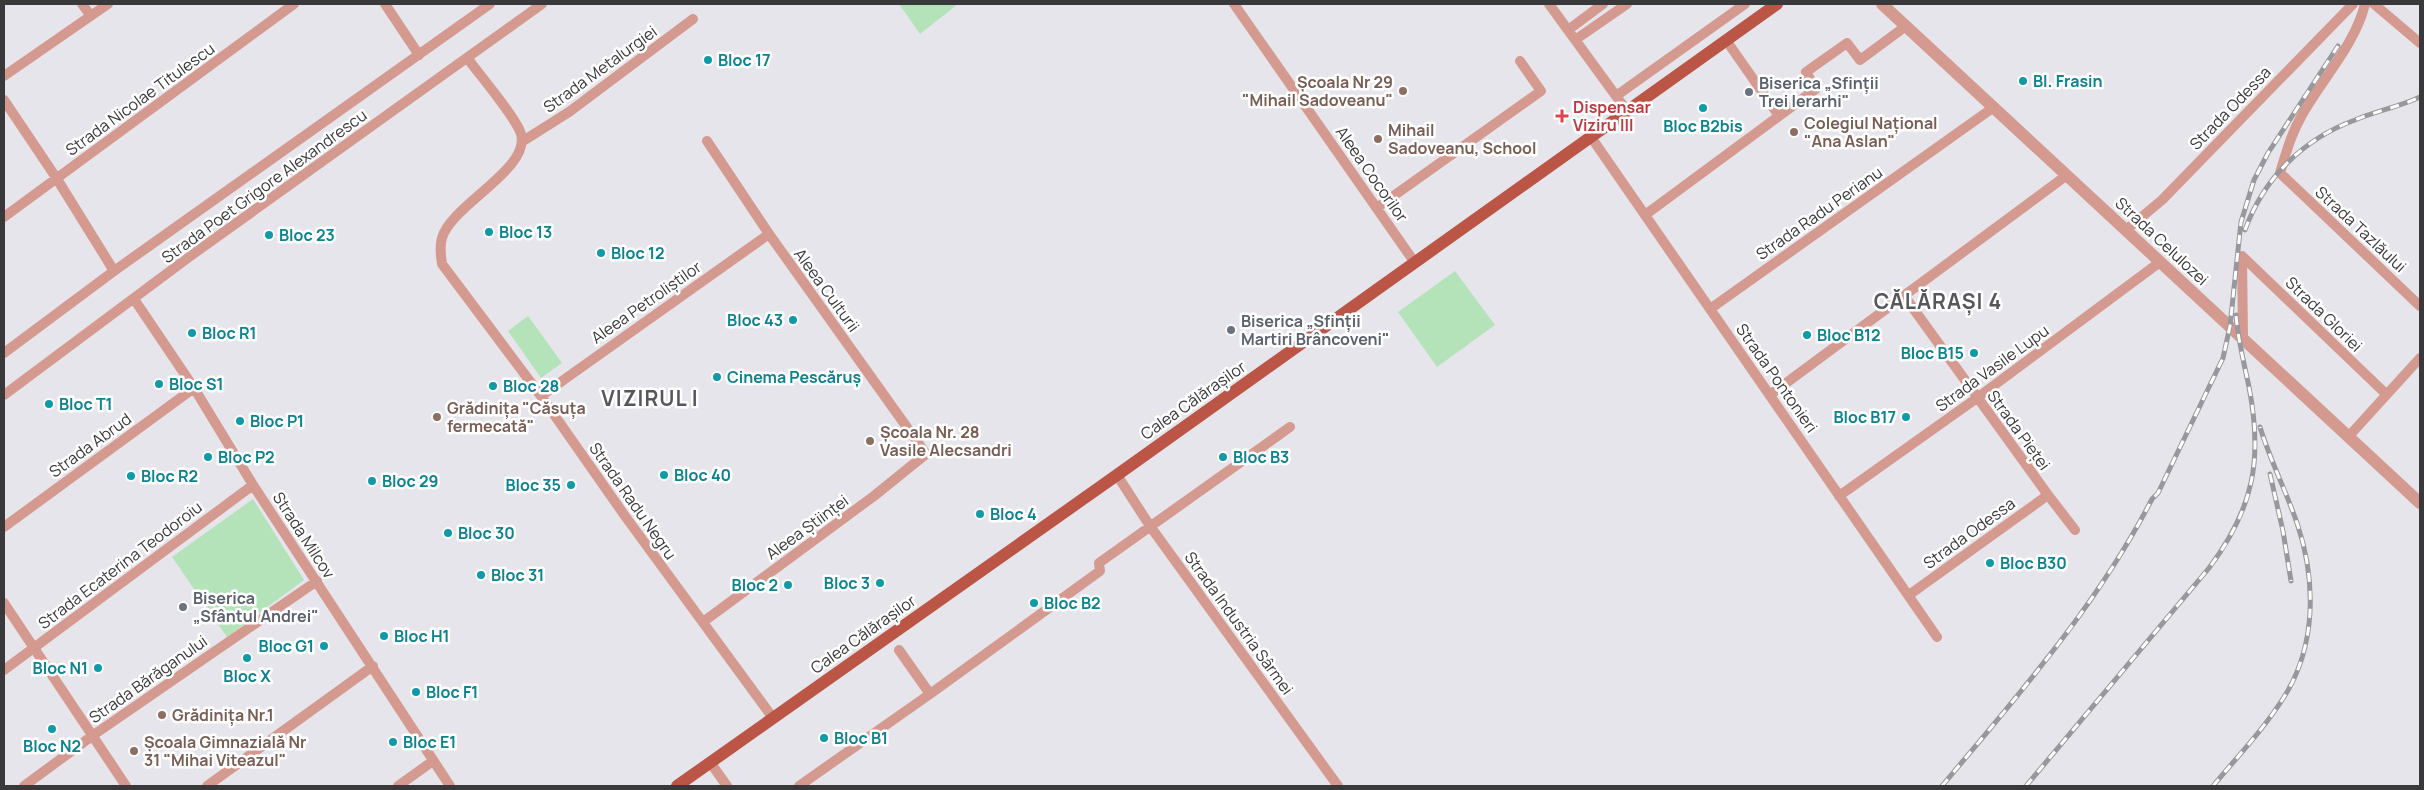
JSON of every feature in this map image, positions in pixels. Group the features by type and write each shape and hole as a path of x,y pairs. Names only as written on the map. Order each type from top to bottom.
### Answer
{"main road":[{"name":"Calea Călărașilor","path":"677,786 1777,4"}],"street":[{"path":"82,4 91,16"},
{"path":"4,76 108,4"},
{"name":"Strada Nicolae Titulescu","path":"4,217 294,4"},
{"path":"385,4 419,55"},
{"name":"Strada Poet Grigore Alexandrescu","path":"4,353 114,271 490,4"},
{"name":"Strada Poet Grigore Alexandrescu","path":"4,395 189,257 468,59 542,4"},
{"name":"Aleea Cocorilor","path":"1234,4 1378,207 1415,263"},
{"path":"1549,4 1627,111"},
{"path":"1568,30 1603,4"},
{"path":"1575,40 1627,4"},
{"path":"1616,96 1745,4"},
{"name":"Strada Celulozei","path":"1882,4 2349,436 2419,498"},
{"name":"Strada Odessa","path":"2126,230 2162,200 2353,4"},
{"name":"Strada Tazlăului","path":"2365,4 2355,30 2296,125 2280,173 2420,306"},
{"path":"2374,4 2420,43"},
{"name":"Strada Metalurgiei","path":"523,141 568,112 693,19"},
{"path":"1645,215 1816,89 1806,72 1847,42 1860,60 1906,26"},
{"path":"1726,40 1779,116"},
{"path":"468,59 518,126 523,141"},
{"path":"1378,207 1541,91 1520,61"},
{"path":"4,100 57,179 114,271"},
{"name":"Strada Radu Perianu","path":"1710,309 1994,107"},
{"name":"Strada Pontonieri","path":"1590,137 1937,637"},
{"name":"Strada Radu Negru","path":"523,141 516,158 504,172 457,216 442,236 440,249 442,264 541,396 773,718"},
{"name":"Aleea Culturii","path":"707,141 769,234 926,454"},
{"path":"1770,395 1905,297 2067,175"},
{"name":"Aleea Petroliștilor","path":"541,396 769,234"},
{"name":"Strada Gloriei","path":"2243,338 2242,256 2386,394"},
{"name":"Strada Vasile Lupu","path":"1839,496 1977,398 2160,262"},
{"name":"Strada Pieței","path":"1905,297 2075,530"},
{"name":"Strada Milcov","path":"134,299 194,388 253,485 450,786"},
{"path":"2349,436 2420,358"},
{"name":"Strada Abrud","path":"4,527 194,388"},
{"path":"799,786 1100,571 1099,563 1290,427"},
{"name":"Aleea Științei","path":"703,622 866,502 926,454"},
{"name":"Strada Industria Sârmei","path":"1117,475 1150,526 1338,786"},
{"name":"Strada Ecaterina Teodoroiu","path":"4,670 253,485"},
{"name":"Strada Odessa","path":"1909,595 2048,495"},
{"name":"Strada Bărăganului","path":"24,786 92,736 316,581"},
{"path":"4,603 126,786"},
{"path":"899,650 930,694"},
{"path":"208,786 373,666"},
{"path":"398,786 433,761"},
{"path":"710,762 727,786"}],"green space":[{"path":"899,4 958,4 920,34"},
{"path":"1455,271 1495,325 1437,367 1398,312"},
{"path":"528,316 562,363 541,378 508,331"},
{"path":"253,499 304,580 227,637 172,557"}],"railway":[{"path":"1942,786 2055,649 2107,576 2152,499 2158,493 2223,358 2230,326 2241,222 2254,180 2268,153 2338,46"},
{"path":"2245,230 2253,211 2274,177 2302,149 2336,128 2420,97"},
{"path":"2026,786 2209,568 2236,525 2251,482 2255,437 2249,387 2236,315"},
{"path":"2213,786 2259,732 2284,697 2295,677 2303,656 2308,634 2310,589 2308,566 2303,544 2293,511 2260,427"},
{"path":"2270,474 2283,531 2291,581"}],"place":[{"name":"Bloc 17","path":"708,60"},
{"name":"Bl. Frasin","path":"2023,81"},
{"name":"Școala Nr 29 \"Mihail Sadoveanu\"","path":"1403,91"},
{"name":"Biserica „Sfinții Trei Ierarhi\"","path":"1749,92"},
{"name":"Bloc B2bis","path":"1703,108"},
{"name":"Dispensar Viziru III","path":"1562,116"},
{"name":"Colegiul Național \"Ana Aslan\"","path":"1794,132"},
{"name":"Mihail Sadoveanu, School","path":"1378,139"},
{"name":"Bloc 13","path":"489,232"},
{"name":"Bloc 23","path":"269,235"},
{"name":"Bloc 12","path":"601,253"},
{"name":"Bloc 43","path":"793,320"},
{"name":"Biserica „Sfinții Martiri Brâncoveni\"","path":"1231,330"},
{"name":"Bloc R1","path":"192,333"},
{"name":"Bloc B12","path":"1807,335"},
{"name":"Bloc B15","path":"1974,353"},
{"name":"Cinema Pescăruș","path":"717,377"},
{"name":"Bloc S1","path":"159,384"},
{"name":"Bloc 28","path":"493,386"},
{"name":"Bloc T1","path":"49,404"},
{"name":"Grădinița \"Căsuța fermecată\"","path":"437,417"},
{"name":"Bloc B17","path":"1906,417"},
{"name":"Bloc P1","path":"240,421"},
{"name":"Școala Nr. 28 Vasile Alecsandri","path":"870,441"},
{"name":"Bloc P2","path":"208,457"},
{"name":"Bloc B3","path":"1223,457"},
{"name":"Bloc 40","path":"664,475"},
{"name":"Bloc R2","path":"131,476"},
{"name":"Bloc 29","path":"372,481"},
{"name":"Bloc 35","path":"571,485"},
{"name":"Bloc 4","path":"980,514"},
{"name":"Bloc 30","path":"448,533"},
{"name":"Bloc B30","path":"1990,563"},
{"name":"Bloc 31","path":"481,575"},
{"name":"Bloc 3","path":"880,583"},
{"name":"Bloc 2","path":"788,585"},
{"name":"Bloc B2","path":"1034,603"},
{"name":"Biserica „Sfântul Andrei\"","path":"183,607"},
{"name":"Bloc H1","path":"384,636"},
{"name":"Bloc G1","path":"324,646"},
{"name":"Bloc X","path":"247,658"},
{"name":"Bloc N1","path":"98,668"},
{"name":"Bloc F1","path":"416,692"},
{"name":"Grădinița Nr.1","path":"162,715"},
{"name":"Bloc N2","path":"52,729"},
{"name":"Bloc B1","path":"824,738"},
{"name":"Bloc E1","path":"393,742"},
{"name":"Școala Gimnazială Nr 31 \"Mihai Viteazul\"","path":"134,751"}],"district":[{"name":"CĂLĂRAȘI 4","path":"1938,302"},
{"name":"VIZIRUL I","path":"650,399"}]}
